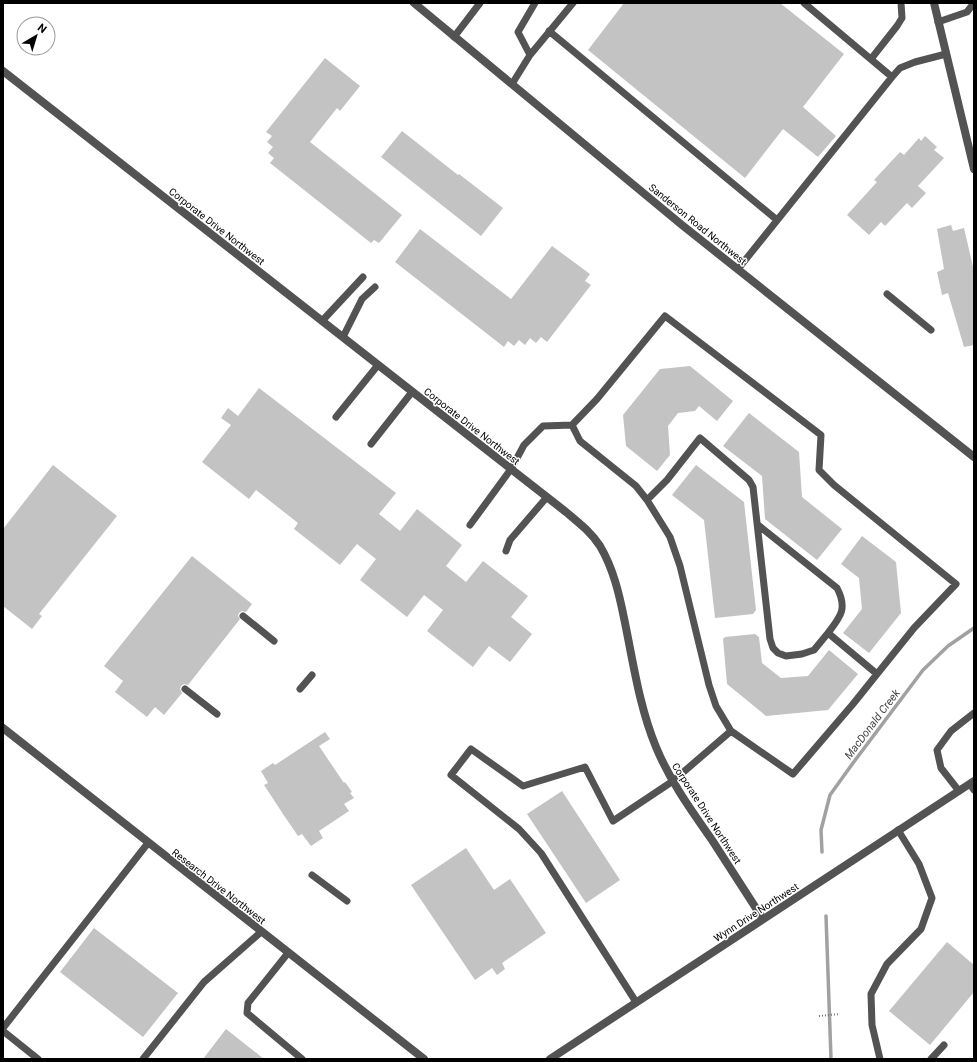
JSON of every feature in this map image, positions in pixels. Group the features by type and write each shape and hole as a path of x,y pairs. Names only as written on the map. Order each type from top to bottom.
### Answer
{"street":[{"name":"Sanderson Road Northwest","path":"414,3 682,225 974,457"},
{"path":"934,3 974,169"},
{"name":"Corporate Drive Northwest","path":"3,71 547,497 581,524 591,534 608,561 618,589 642,709 656,747 673,782 763,919"},
{"name":"Research Drive Northwest","path":"3,728 424,1059"},
{"name":"Wynn Drive Northwest","path":"550,1059 898,830 960,791 973,785"}],"lane":[{"path":"454,37 480,3"},
{"path":"530,54 518,32 535,3"},
{"path":"512,84 530,54 573,3"},
{"path":"804,3 892,77"},
{"path":"871,59 902,18 901,3"},
{"path":"938,22 967,12 974,3"},
{"path":"549,31 777,220"},
{"path":"738,269 900,68 915,62 946,54"},
{"path":"322,320 363,278"},
{"path":"343,337 362,299 376,288"},
{"path":"887,294 932,330"},
{"path":"470,524 511,469 524,445 542,426 572,425 597,399 665,316 821,435 819,470 834,485 956,584 914,628 853,704 793,774 731,731 716,706 709,684 680,566 670,537 647,500 636,486 580,441 572,425"},
{"path":"336,417 378,365"},
{"path":"371,444 412,392"},
{"path":"647,500 667,480 700,438 749,480 753,487 772,648 778,653 786,656 802,654 814,650 840,617 843,603 841,595 837,588 758,525"},
{"path":"506,551 510,540 547,497"},
{"path":"242,616 274,641"},
{"path":"828,633 877,674"},
{"path":"300,689 312,674"},
{"path":"185,688 217,714"},
{"path":"960,791 941,768 937,750 951,731 974,713"},
{"path":"636,1002 541,853 519,829 451,775 471,749 523,786 585,767 613,821 673,782 731,731"},
{"path":"880,1059 872,1024 871,994 887,964 921,929 932,898 919,864 898,830"},
{"path":"3,1028 148,843"},
{"path":"312,875 347,901"},
{"path":"143,1059 204,982 262,932"},
{"path":"288,953 248,1003 247,1013 302,1059"},
{"path":"3,1031 38,1059"},
{"path":"931,1059 944,1045"}],"path":[{"path":"819,1016 840,1014"}],"building":[{"path":"624,3 780,3 844,54 803,107 836,136 818,157 783,129 745,178 588,50"},
{"path":"325,58 360,86 340,111 337,108 310,142 402,215 379,243 374,240 371,243 270,163 274,158 268,153 273,147 267,142 272,136 266,132"},
{"path":"402,131 503,208 481,236 381,157"},
{"path":"925,136 937,147 934,150 944,158 918,186 926,193 912,208 907,203 885,226 881,222 869,235 847,215 877,182 874,180 900,152 904,155 919,138 921,141"},
{"path":"951,225 953,231 964,228 974,271 974,345 964,347 948,293 942,295 937,272 944,269 937,229"},
{"path":"420,229 511,299 552,246 590,274 585,281 591,285 547,342 541,337 536,343 530,338 525,345 519,340 514,346 508,341 504,347 395,262"},
{"path":"690,366 733,401 717,421 699,406 695,411 678,413 668,426 670,455 657,471 626,446 623,415 660,369"},
{"path":"259,388 396,493 379,514 400,531 417,509 462,545 446,566 466,582 483,561 528,596 511,617 532,634 510,662 489,646 473,667 427,631 443,610 424,595 407,617 360,580 376,559 357,544 340,565 294,529 298,523 256,490 249,499 202,462 231,425 221,418 228,408 238,416"},
{"path":"749,413 799,452 802,497 842,529 817,560 765,519 762,476 723,446"},
{"path":"53,465 117,516 39,614 42,616 32,629 3,606 3,529"},
{"path":"696,465 744,502 756,610 753,614 715,618 704,520 672,495"},
{"path":"862,536 896,562 901,613 869,653 843,633 862,609 859,578 841,564"},
{"path":"192,556 252,604 246,612 242,611 239,613 238,616 240,619 188,685 184,684 181,686 180,689 182,693 164,715 155,707 147,717 115,692 123,681 104,666"},
{"path":"755,634 759,637 762,663 781,678 808,676 829,650 858,674 828,710 766,716 727,684 723,639 725,637"},
{"path":"325,732 330,739 319,746 344,783 345,782 352,792 350,793 354,798 344,804 349,811 319,831 323,838 311,846 302,834 298,836 285,817 264,785 268,783 261,771 273,763 275,765"},
{"path":"562,791 620,880 586,903 527,814"},
{"path":"466,848 494,890 510,879 546,933 502,963 505,969 497,975 492,968 475,980 411,885"},
{"path":"94,928 178,993 143,1037 60,972"},
{"path":"947,942 974,965 974,992 930,1045 889,1011"},
{"path":"226,1029 264,1059 203,1059"}],"waterway":[{"name":"MacDonald Creek","path":"822,852 821,830 830,795 923,670 948,646 974,628"},
{"name":"MacDonald Creek","path":"826,916 831,1059"}]}
